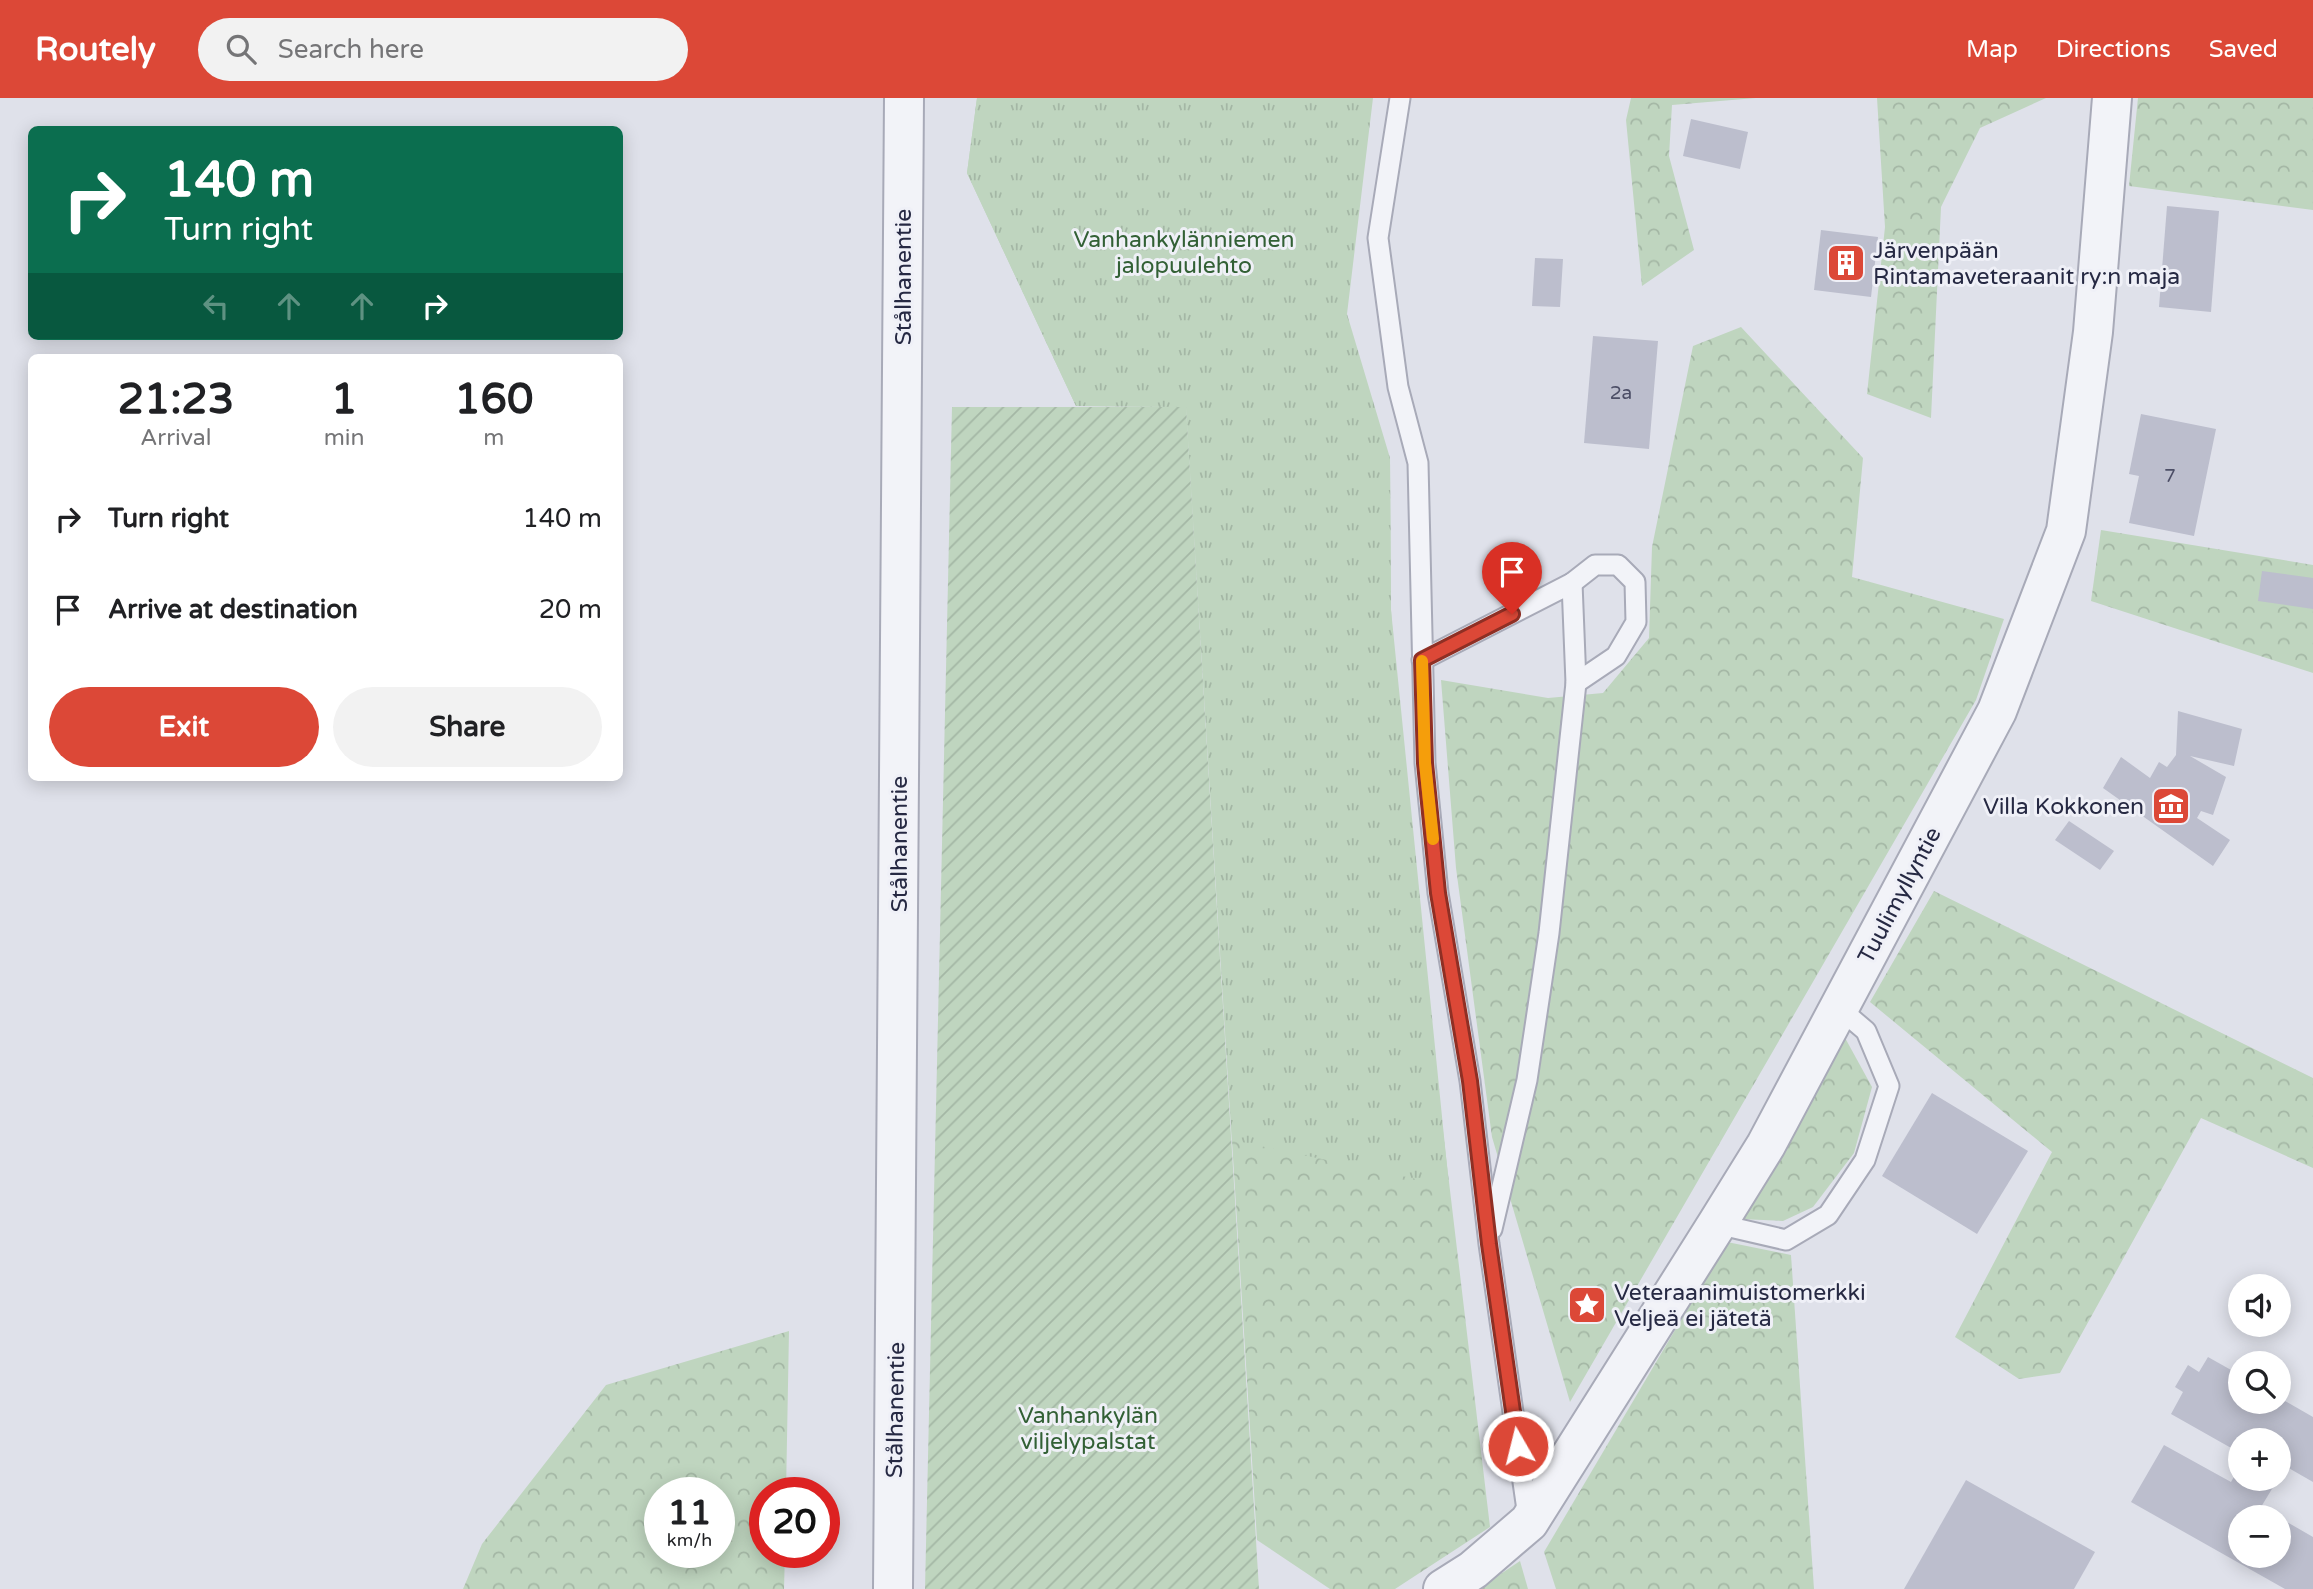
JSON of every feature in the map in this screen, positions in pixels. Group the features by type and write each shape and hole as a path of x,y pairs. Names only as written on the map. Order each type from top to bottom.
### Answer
{"street":[{"name":"Stålhanentie","path":"893,1589 904,98"},
{"name":"Tuulimyllyntie","path":"1443,1589 1473,1570 1529,1522 1766,1145 1997,711 2066,531 2093,332 2112,98"}],"lane":[{"path":"1400,98 1378,238 1398,387 1418,463 1425,763 1438,893 1470,1081 1489,1244 1529,1522"},
{"path":"1422,660 1572,583 1595,565 1618,565 1635,582 1636,622 1616,656 1576,683"},
{"path":"1489,1244 1529,1066 1549,933 1576,683 1572,583"},
{"path":"1717,1224 1786,1240 1828,1215 1865,1160 1889,1086 1866,1031 1839,1008"}],"green space":[{"name":"Vanhankylänniemen jalopuulehto","path":"977,98 1273,234 1390,458 1391,610 1406,820 1490,1527 1395,1589 1330,1589 1257,1540 1186,407 1076,406 967,173"},
{"name":"Vanhankylänniemen jalopuulehto","path":"977,98 1373,98 1347,314 1390,458 1391,610 1449,1186 1232,1140 1186,407 1076,406 967,173"},
{"path":"1631,98 1756,98 1672,105 1669,156 1694,250 1642,286 1626,120"},
{"path":"1877,98 2046,98 1980,128 1941,207 1931,418 1867,394 1885,227"},
{"path":"2138,98 2313,98 2313,210 2129,186"},
{"path":"1741,327 1863,458 1852,577 2004,619 1976,700 1570,1402 1492,1137 1456,868 1441,680 1548,698 1603,693 1649,638 1652,547 1693,346"},
{"name":"Vanhankylän viljelypalstat","path":"952,407 1186,407 1259,1589 925,1589"},
{"path":"2101,530 2313,565 2313,673 2091,601"},
{"path":"1934,891 2313,1078 2313,1168 2201,1118 2060,1373 2019,1379 1955,1337 2052,1152 1870,1002"},
{"path":"1844,1036 1872,1087 1854,1153 1813,1207 1783,1221 1740,1219"},
{"path":"1727,1242 1791,1255 1814,1589 1556,1589 1544,1552"},
{"path":"789,1331 786,1477 749,1477 749,1568 785,1568 784,1589 463,1589 482,1544 606,1385"},
{"path":"1520,1561 1528,1589 1478,1589"}],"building":[{"path":"1691,119 1748,132 1740,169 1683,156"},
{"path":"2167,206 2219,211 2211,312 2159,307"},
{"name":"Järvenpään Rintamaveteraanit ry:n maja","path":"1821,230 1878,237 1871,297 1814,290"},
{"path":"1535,258 1563,259 1560,307 1532,306"},
{"path":"1593,336 1658,341 1649,449 1584,443"},
{"path":"2141,414 2216,429 2194,536 2129,523 2139,476 2129,474"},
{"path":"2262,571 2313,578 2313,609 2258,601"},
{"path":"2178,711 2242,729 2234,766 2190,756 2226,777 2213,815 2201,811 2197,818 2230,840 2213,866 2103,788 2121,757 2150,778 2159,762 2167,767 2176,755"},
{"path":"2069,821 2114,851 2100,870 2055,840"},
{"path":"1932,1093 2028,1151 1977,1234 1882,1176"},
{"path":"2208,1357 2228,1368 2228,1414 2291,1414 2291,1404 2313,1417 2313,1482 2291,1469 2291,1428 2228,1428 2228,1446 2171,1414 2183,1392 2175,1387 2188,1365 2199,1372"},
{"path":"2164,1445 2228,1480 2228,1491 2271,1491 2262,1505 2228,1505 2228,1557 2131,1502"},
{"path":"1966,1480 2095,1552 2074,1589 1904,1589"},
{"path":"2291,1524 2313,1537 2313,1589 2285,1589 2248,1568 2291,1568"}],"slow traffic":[{"path":"1422,661 1425,763 1433,839"}],"place":[{"name":"Järvenpään Rintamaveteraanit ry:n maja","path":"1846,263"},
{"name":"Villa Kokkonen","path":"2171,806"},
{"name":"Veteraanimuistomerkki Veljeä ei jätetä","path":"1587,1305"}],"route":[{"path":"1512,614 1422,660 1425,763 1438,893 1470,1081 1489,1244 1518,1446"}]}
